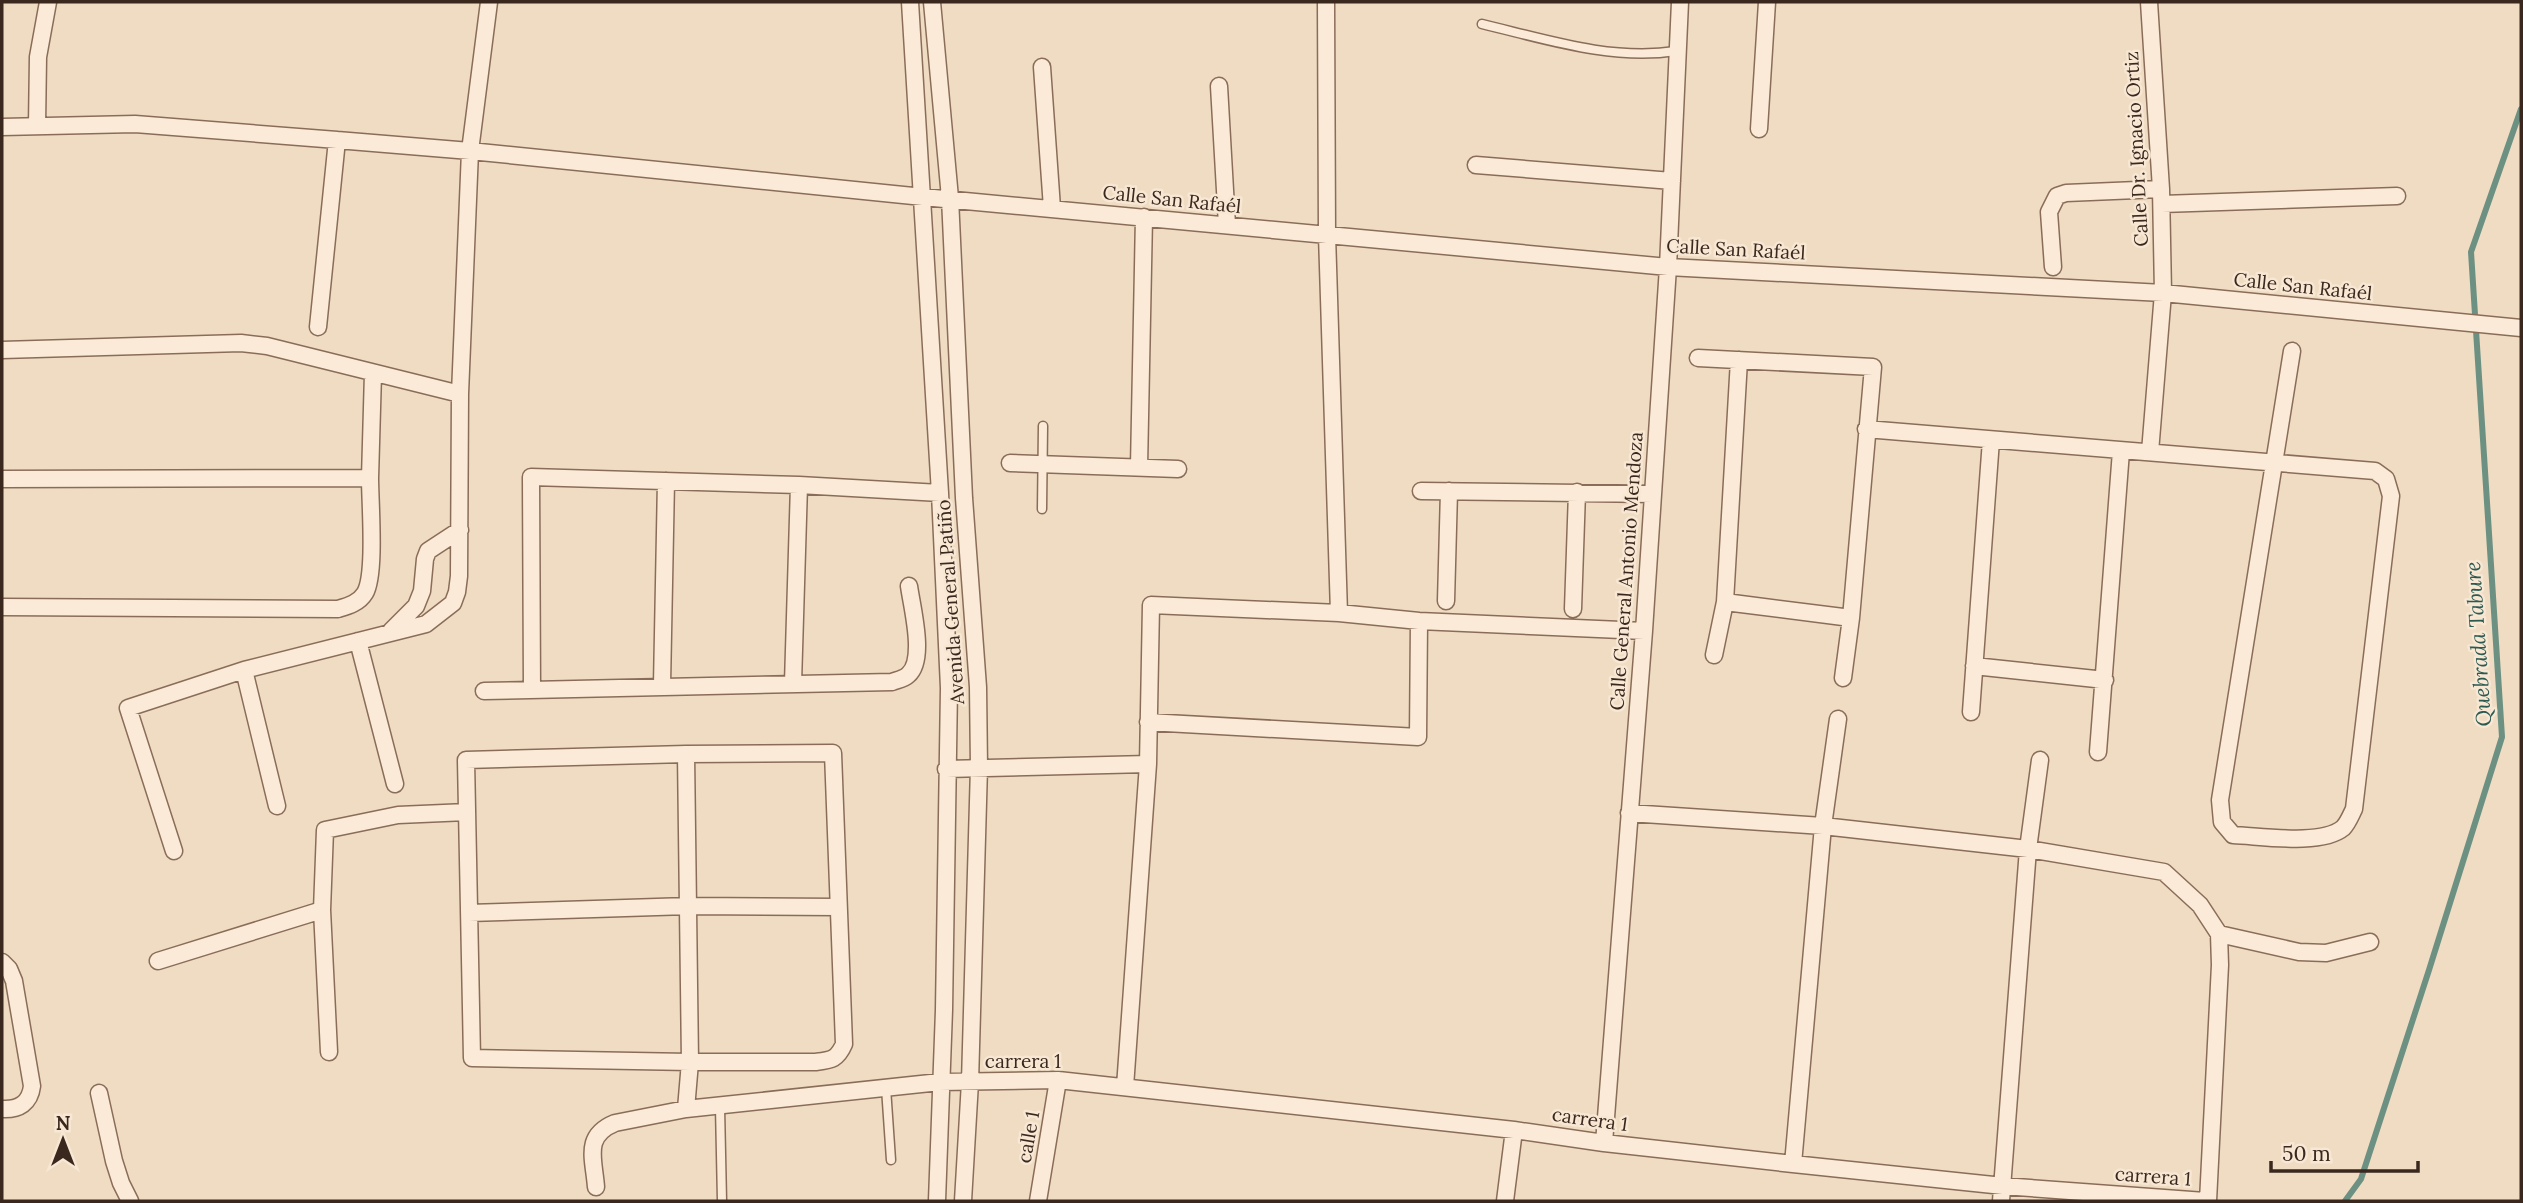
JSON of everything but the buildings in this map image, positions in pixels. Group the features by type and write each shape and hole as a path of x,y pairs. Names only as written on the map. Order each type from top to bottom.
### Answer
{"street":[{"path":"37,127 38,57 48,2"},
{"path":"174,851 128,708 244,670 426,624 453,603 457,592 460,530 460,394 470,151 489,2"},
{"name":"Avenida General Patiño","path":"910,2 949,688 944,1010 937,1201"},
{"name":"Avenida General Patiño","path":"932,2 950,198 964,498 978,687 979,767 964,1201"},
{"path":"1326,2 1327,235 1339,613"},
{"name":"Calle General Antonio Mendoza","path":"1604,1143 1644,631 1668,267 1680,2"},
{"path":"1759,129 1768,2"},
{"name":"Calle Dr. Ignacio Ortiz","path":"2149,2 2161,196 2163,293 2150,452"},
{"path":"1042,66 1052,208"},
{"path":"1219,86 1227,225"},
{"name":"Calle San Rafaél","path":"2,127 135,124 337,140 1668,267 2163,293 2521,328"},
{"path":"318,327 337,140"},
{"path":"1476,165 1672,181"},
{"path":"2053,267 2049,212 2057,196 2066,193 2161,196 2397,196"},
{"path":"1139,467 1144,217"},
{"path":"2,350 241,343 267,346 460,394"},
{"path":"1866,429 2273,464 2375,471 2386,479 2391,496 2354,809 2346,826 2331,835 2308,838 2233,835 2222,822 2220,800 2273,464 2292,351"},
{"path":"1698,358 1872,367 1851,618 1843,678"},
{"path":"1714,655 1725,602 1740,360"},
{"path":"2,607 338,609 354,604 365,594 370,577 369,478 373,373"},
{"path":"1971,712 1991,440"},
{"path":"2098,752 2122,451"},
{"path":"1010,463 1178,468"},
{"path":"533,689 531,477 799,485 940,493"},
{"path":"2,480 369,478"},
{"path":"662,685 666,481"},
{"path":"793,683 799,485"},
{"path":"1421,491 1653,494"},
{"path":"1446,601 1450,491"},
{"path":"1573,609 1577,492"},
{"path":"390,632 416,606 422,592 428,551 460,530"},
{"path":"484,691 892,682 907,677 915,667 918,652 909,586"},
{"path":"1725,602 1851,618"},
{"path":"1125,1087 1148,764 1151,605 1644,631"},
{"path":"1148,722 1418,737 1419,621"},
{"path":"358,641 394,784"},
{"path":"1974,666 2105,680"},
{"path":"244,670 277,806"},
{"path":"1793,1164 1822,826 1838,719"},
{"path":"833,753 844,1044 839,1056 815,1062 472,1058 466,760 686,754 833,753"},
{"path":"686,754 690,1062 686,1109"},
{"path":"2002,1193 2028,849 2040,760"},
{"path":"946,769 1148,764"},
{"path":"329,1052 322,910 325,830 398,815 467,811"},
{"path":"1629,813 1822,826 2028,849 2164,872 2200,905 2219,934 2207,1201"},
{"path":"469,913 688,906 838,907"},
{"path":"158,961 322,910"},
{"path":"2219,934 2299,952 2326,953 2370,942"},
{"path":"2,962 9,969 14,981 32,1086 30,1097 24,1104 11,1110 2,1109"},
{"name":"carrera 1","path":"596,1187 592,1144 603,1127 615,1123 686,1109 940,1082 1059,1080 1514,1130 2002,1193 2207,1201"},
{"name":"calle 1","path":"1038,1201 1059,1080"},
{"path":"99,1093 114,1161 130,1201"},
{"path":"1505,1201 1514,1130"}],"lane":[{"path":"1482,24 1579,47 1640,54 1676,51"},
{"path":"1042,509 1043,426"},
{"path":"886,1088 891,1160"},
{"path":"720,1107 722,1201"}],"waterway":[{"name":"Quebrada Tabure","path":"2345,1201 2361,1179 2502,737 2471,252 2521,109"}]}
